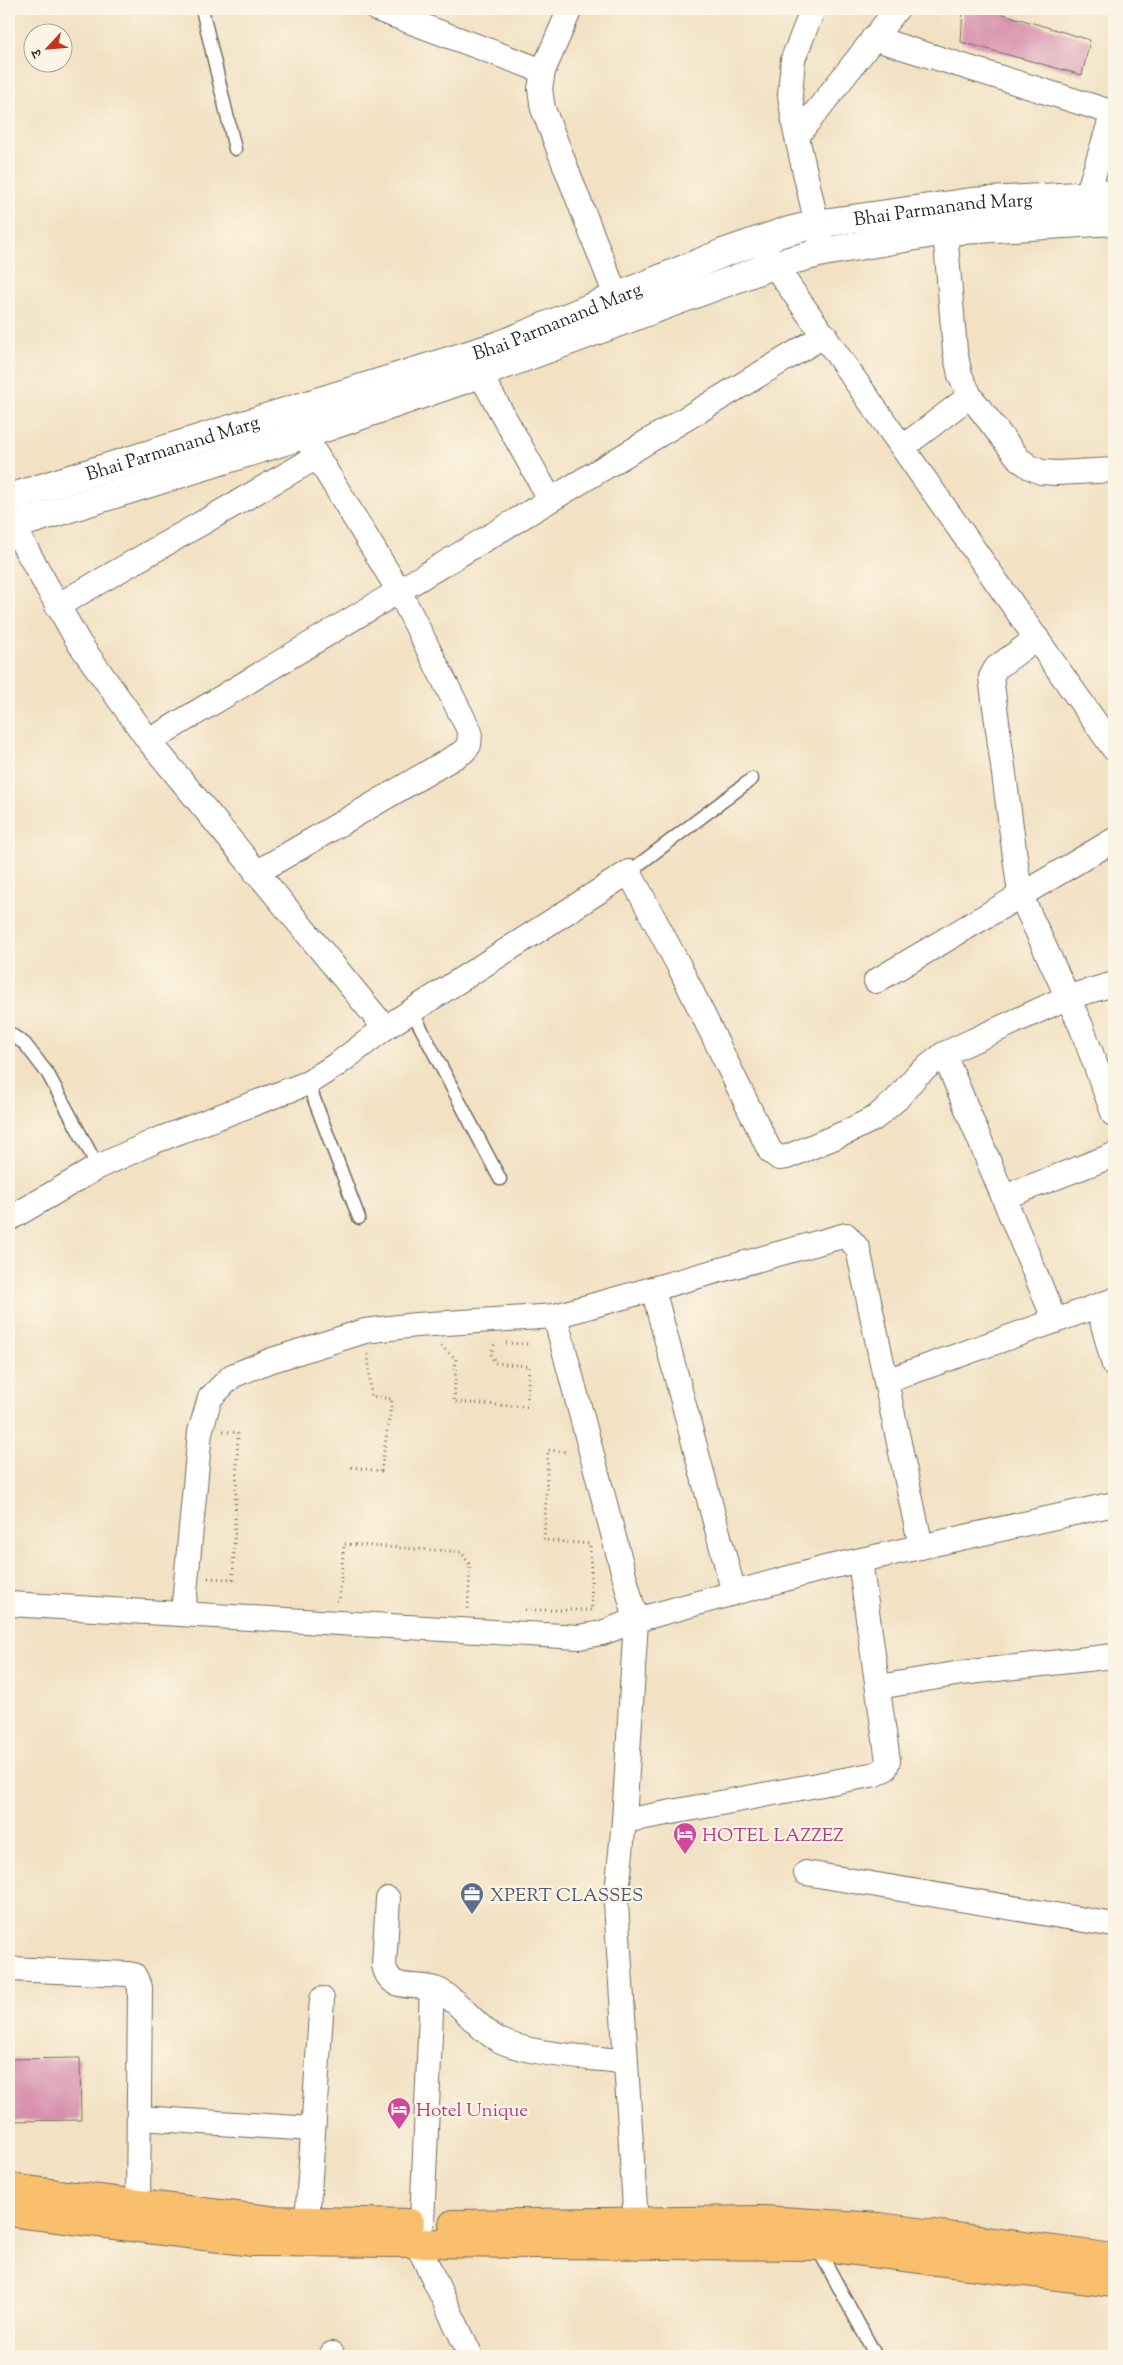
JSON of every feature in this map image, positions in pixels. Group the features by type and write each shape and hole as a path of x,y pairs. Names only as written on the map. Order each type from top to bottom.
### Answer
{"main road":[{"path":"9,2188 270,2220 415,2229 637,2234 810,2234 880,2227 1114,2258"},
{"path":"9,2212 253,2242 415,2229"},
{"path":"810,2234 1114,2283"}],"street":[{"path":"377,9 543,71"},
{"path":"570,9 543,71 540,90 543,109 616,296"},
{"path":"813,9 793,59 790,95 796,136 823,252"},
{"path":"796,136 897,9"},
{"path":"873,38 1114,111 1087,196"},
{"name":"Bhai Parmanand Marg","path":"9,498 500,344 758,240 816,224 971,202 1114,194"},
{"name":"Bhai Parmanand Marg","path":"10,524 310,446 480,374 773,265 823,252 945,231 1114,221"},
{"path":"945,231 955,351 960,375 970,396 1019,459 1030,467 1041,472 1057,473 1114,470"},
{"path":"758,240 773,265 825,335 1114,749"},
{"path":"149,741 825,335"},
{"path":"480,374 550,499"},
{"path":"903,447 970,396"},
{"path":"256,873 463,752 470,745 470,732 398,591 289,411"},
{"path":"57,606 310,446"},
{"path":"10,524 79,643 149,741 385,1028"},
{"path":"1037,638 996,668 990,685 1020,894 1068,997 1114,1115"},
{"path":"876,981 1114,840"},
{"path":"9,1220 98,1167 171,1135 220,1116 262,1103 308,1083 339,1063 385,1028 629,872 774,1155 779,1158 787,1157 847,1132 875,1118 897,1099 922,1070 944,1054 1068,997 1114,984"},
{"path":"944,1054 1055,1321"},
{"path":"1004,1197 1114,1155"},
{"path":"183,1614 200,1432 210,1398 232,1376 269,1361 365,1331 416,1325 555,1316 846,1235 858,1249 921,1547"},
{"path":"653,1289 734,1593"},
{"path":"886,1381 1106,1303 1114,1366"},
{"path":"555,1316 636,1620 624,1822 616,1902 637,2234"},
{"path":"9,1604 579,1637 602,1633 636,1620 860,1561 1114,1504"},
{"path":"624,1822 881,1772 886,1769 888,1760 879,1686 860,1561"},
{"path":"879,1686 960,1673 1114,1656"},
{"path":"806,1873 1114,1925"},
{"path":"388,1899 384,1965 386,1974 391,1981 400,1985 439,1990 458,2003 497,2039 516,2047 626,2062"},
{"path":"9,1969 134,1975 140,1987 138,2204"},
{"path":"432,1989 415,2229 471,2356"},
{"path":"307,2222 322,1998"},
{"path":"139,2118 313,2130"}],"lane":[{"path":"202,9 235,149"},
{"path":"629,872 752,780"},
{"path":"412,1011 500,1179"},
{"path":"9,1033 25,1044 48,1074 98,1167"},
{"path":"308,1083 359,1218"},
{"path":"810,2234 876,2356"}],"path":[{"path":"436,1342 456,1358 454,1402 527,1408 529,1366 495,1362 491,1354 494,1342 528,1344"},
{"path":"352,1467 381,1471 392,1399 371,1396 368,1353 377,1351"},
{"path":"203,1578 233,1579 238,1433 221,1430"},
{"path":"516,1610 592,1610 590,1544 544,1540 548,1450 591,1454"},
{"path":"329,1599 338,1600 344,1544 460,1552 470,1565 468,1609 478,1610"}],"building":[{"path":"963,9 986,9 1090,40 1082,75 961,42"},
{"path":"80,2058 81,2120 10,2121 9,2059"}],"place":[{"name":"HOTEL LAZZEZ","path":"685,1855"},
{"name":"XPERT CLASSES","path":"472,1915"},
{"name":"Hotel Unique","path":"399,2130"}]}
